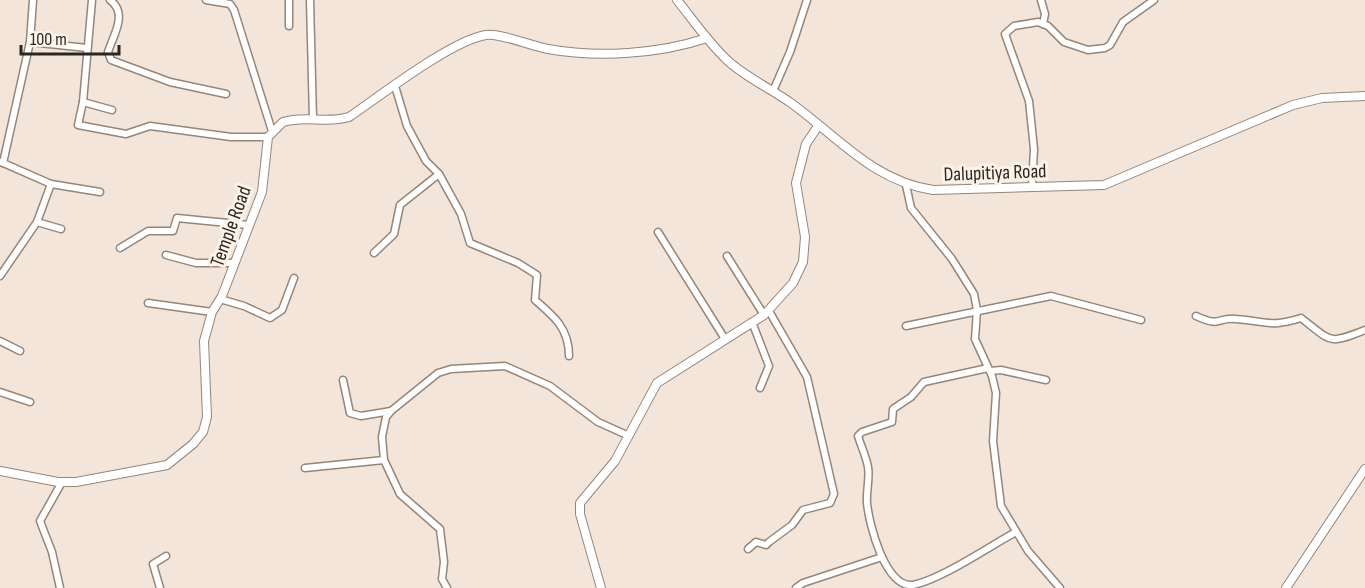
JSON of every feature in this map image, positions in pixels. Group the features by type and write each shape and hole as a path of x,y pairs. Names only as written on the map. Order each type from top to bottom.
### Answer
{"street":[{"path":"33,0 30,42 2,162 51,184 100,192"},
{"path":"92,0 83,102 78,125 120,134 132,133 150,126 231,137 270,134 283,122 313,119 330,122 349,117 462,41 488,35 551,50 585,52 656,52 707,38"},
{"path":"110,0 117,5 120,16 108,52 111,60 170,82 226,94"},
{"path":"206,0 230,4 234,10 270,134"},
{"path":"289,0 289,26"},
{"path":"310,0 313,119"},
{"path":"773,91 790,52 807,0"},
{"path":"1041,0 1045,14 1043,24"},
{"path":"1032,186 1034,149 1029,101 1005,34 1014,26 1038,22 1064,42 1088,50 1105,48 1110,45 1122,22 1154,0"},
{"name":"Dalupitiya Road","path":"680,1 707,38 739,70 773,91 872,166 906,185 946,190 1104,185 1293,105 1322,98 1365,96"},
{"path":"30,42 87,48"},
{"path":"395,86 407,126 426,161 438,174 461,214 470,243 518,263 537,275 536,300 557,319 565,331 569,341 569,356"},
{"path":"83,102 112,110"},
{"path":"601,588 580,514 580,503 615,461 657,383 766,313 794,283 803,262 805,237 796,183 806,144 818,126"},
{"name":"Temple Road","path":"0,471 63,482 76,482 167,465 193,444 203,432 207,417 204,341 212,312 235,263 262,192 270,134"},
{"path":"374,253 394,234 400,205 438,174"},
{"path":"0,276 37,222 51,184"},
{"path":"906,185 911,208 952,260 974,294 977,310 975,339 989,370 996,393 993,441 996,482 1001,506 1016,532 1060,588"},
{"path":"120,248 148,231 173,231 177,218 248,225"},
{"path":"37,222 61,229"},
{"path":"658,232 725,339"},
{"path":"166,255 196,263 235,263"},
{"path":"728,256 807,377 834,494 830,502 802,510 792,525 766,545 756,542 748,549"},
{"path":"220,299 244,306 270,318 282,310 294,278"},
{"path":"906,326 1051,296 1141,320"},
{"path":"148,303 212,312"},
{"path":"1196,316 1210,322 1234,318 1268,325 1301,318 1329,340 1337,341 1365,330"},
{"path":"752,322 769,366 759,388"},
{"path":"0,341 20,351"},
{"path":"447,588 442,579 444,562 440,529 400,494 384,460 382,437 386,417 391,411 438,373 451,369 505,366 550,386 598,422 629,436"},
{"path":"1016,532 914,585 898,583 890,574 882,557 870,519 867,504 868,467 858,436 861,432 892,422 893,409 911,397 924,382 989,370 1001,370 1046,380"},
{"path":"343,380 350,412 361,416 391,411"},
{"path":"0,392 30,402"},
{"path":"305,468 384,460"},
{"path":"1286,588 1365,469"},
{"path":"60,588 52,552 40,521 63,482"},
{"path":"160,588 153,564 166,556"},
{"path":"796,588 803,583 882,557"}]}
